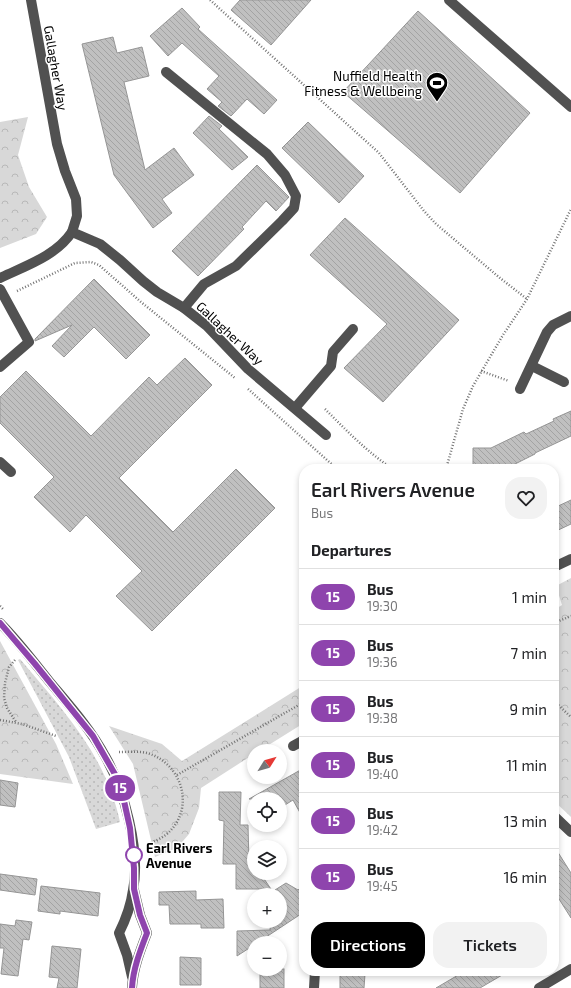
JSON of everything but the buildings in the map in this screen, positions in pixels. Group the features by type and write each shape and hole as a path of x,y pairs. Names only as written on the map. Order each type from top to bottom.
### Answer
{"street":[{"name":"Gallagher Way","path":"0,278 55,250 67,240 72,232 77,216 76,199 65,171 57,144 31,0"},
{"path":"449,0 571,108"},
{"path":"166,72 267,154 285,175 296,196 294,208 282,221 236,266 204,284 184,308"},
{"name":"Gallagher Way","path":"72,232 100,244 157,292 184,308 207,326 248,369 326,435"},
{"path":"0,367 29,342 2,293"},
{"path":"521,387 547,332 553,325 571,316"},
{"path":"295,408 332,366 333,352 353,329"},
{"path":"532,366 564,382"},
{"path":"0,462 11,472"},
{"path":"559,565 571,560"},
{"path":"0,623 93,736 116,776 122,792 130,828 134,868 134,889 140,915 147,933 139,952 132,978"},
{"path":"293,746 299,743"},
{"path":"559,820 571,832"},
{"path":"132,988 132,978 127,955 119,933 126,918 134,889"},
{"path":"539,988 571,969"},
{"path":"314,988 315,976"}],"path":[{"path":"210,0 379,153 424,211 436,224 527,299"},
{"path":"447,464 463,409 481,371 527,299 571,210"},
{"path":"2,293 33,284 75,263 91,262 104,269 141,302 238,380"},
{"path":"481,371 521,387"},
{"path":"243,385 331,464"},
{"path":"325,409 346,430 385,464"},
{"path":"559,621 571,616"},
{"path":"12,663 6,676 4,698 7,708 16,722"},
{"path":"0,700 4,698"},
{"path":"177,775 299,705"},
{"path":"559,706 571,717"},
{"path":"0,720 16,722 56,736"},
{"path":"118,752 137,752 148,754 163,761 177,775 182,789 182,806 180,815 171,830 160,839 147,846"}],"green space":[{"path":"28,117 18,155 29,187 47,217 36,234 0,248 0,122"},
{"path":"571,578 571,817 559,806 559,607 562,605 559,596 559,584"},
{"path":"0,641 56,744 73,784 0,774"},
{"path":"20,659 66,715 93,754 104,775 120,822 96,829 69,757 18,660"},
{"path":"299,688 299,726 270,744 247,744 247,758 201,788 199,808 189,834 177,848 155,857 133,764 109,726 162,744 182,761"}],"bus line":[{"name":"15","path":"0,623 71,707 93,736 116,776 122,792 133,845 134,889 140,915 147,933 139,952 132,978 132,988"}],"place":[{"name":"Nuffield Health Fitness & Wellbeing","path":"437,102"},
{"name":"Earl Rivers Avenue","path":"134,855"}]}
